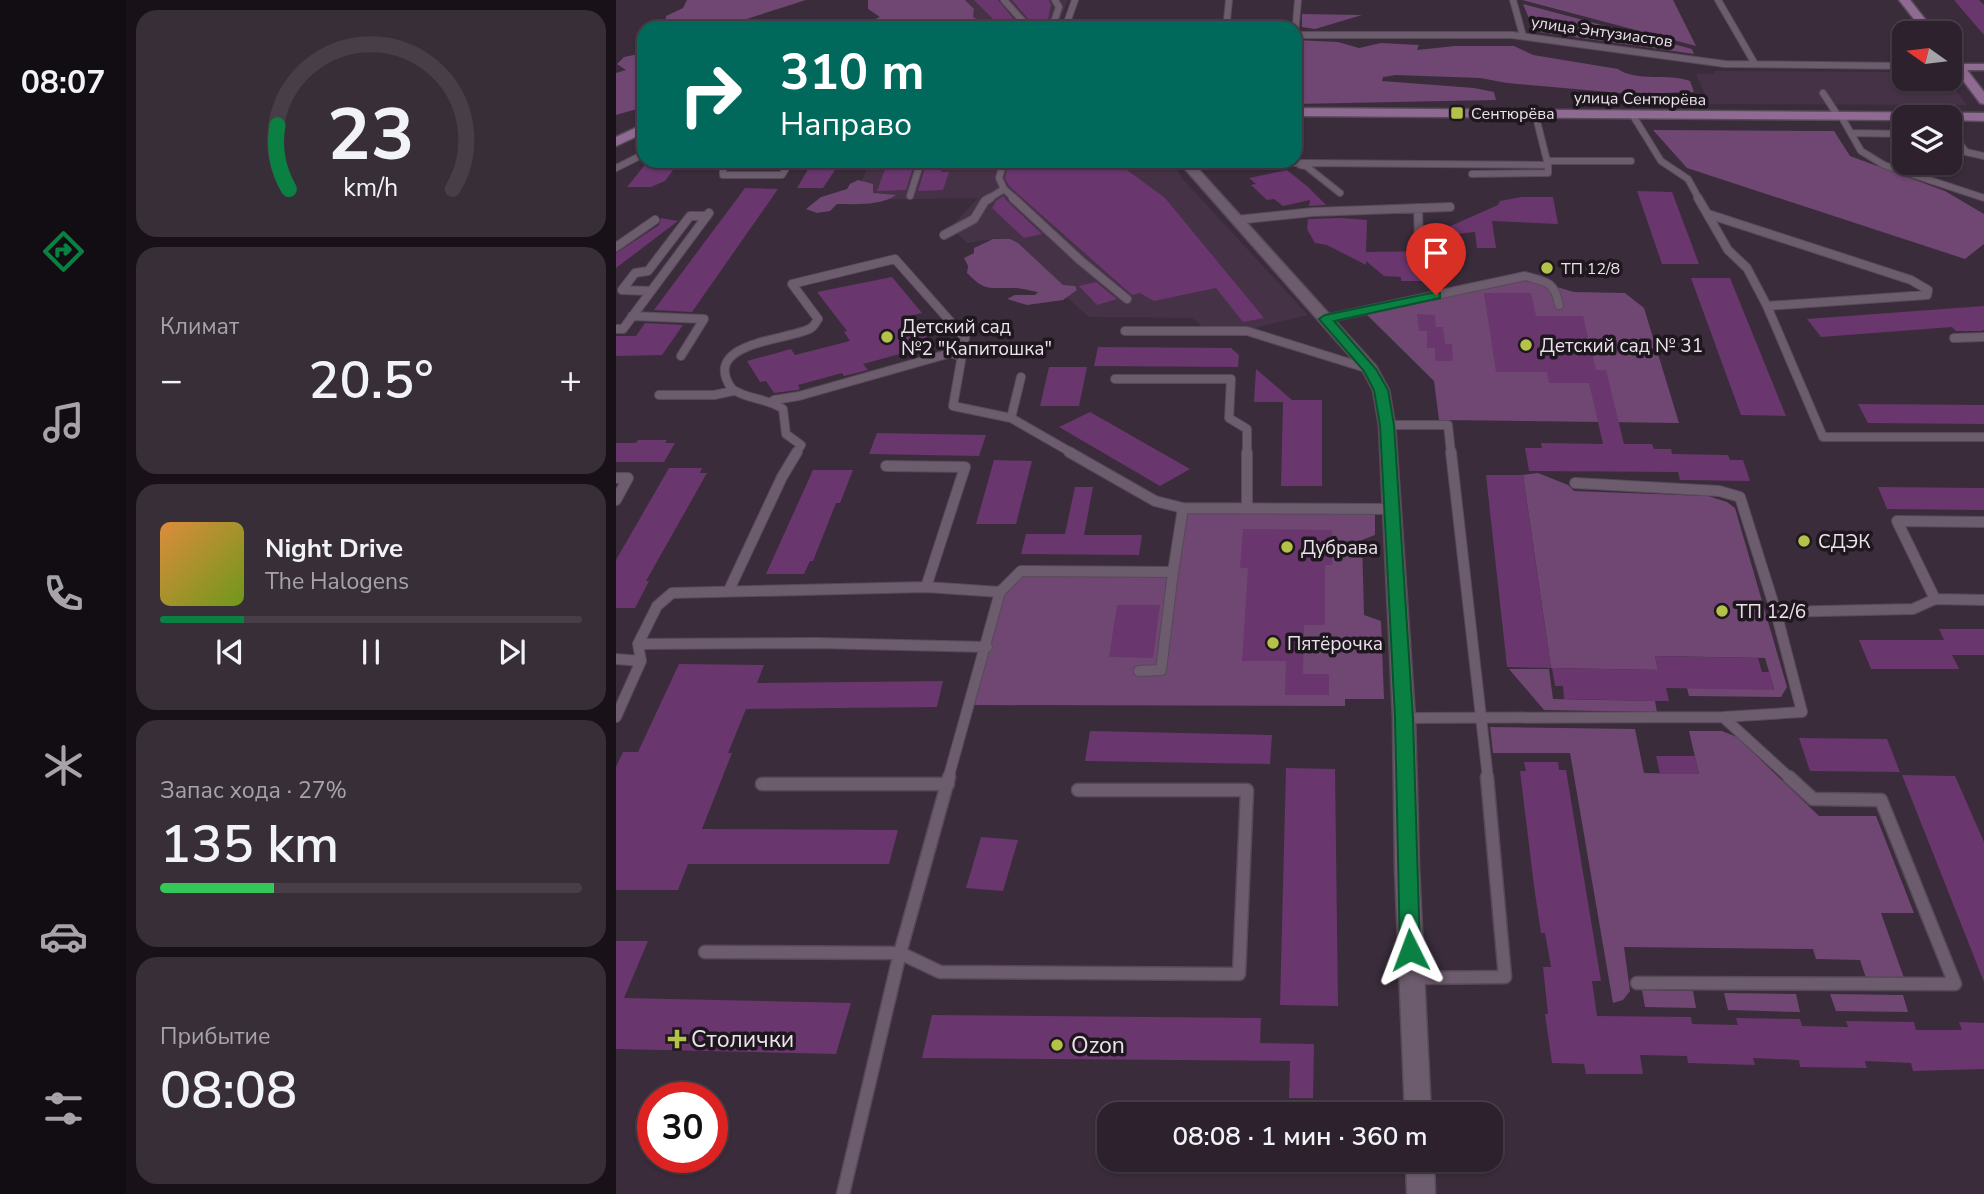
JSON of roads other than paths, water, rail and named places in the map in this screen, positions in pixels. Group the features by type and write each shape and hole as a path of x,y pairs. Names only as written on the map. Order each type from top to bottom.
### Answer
{"main road":[{"path":"1904,0 1921,21"},
{"path":"1962,67 1984,67"},
{"path":"1962,76 1984,100"},
{"name":"улица Сентюрёва","path":"1302,112 1892,117"},
{"name":"улица Сентюрёва","path":"1962,117 1984,117"},
{"path":"616,142 637,132"}],"street":[{"path":"1190,168 1370,369 1381,390 1387,425 1404,718 1417,1102"},
{"path":"1420,1172 1421,1194"}],"lane":[{"path":"1004,0 1023,21"},
{"path":"1054,21 1059,7 1055,0"},
{"path":"1068,21 1075,0"},
{"path":"1227,21 1229,0"},
{"path":"1296,21 1298,0"},
{"path":"1513,0 1522,36"},
{"path":"1718,0 1755,64"},
{"name":"улица Энтузиастов","path":"1302,35 1522,36 1713,62 1892,66"},
{"path":"1823,93 1861,151 1884,165 1984,198"},
{"path":"1472,174 1548,173 1550,170 1535,113"},
{"path":"1632,114 1661,161 1688,178 1728,250 1747,268 1767,306 1824,437 1984,437"},
{"path":"1851,134 1892,134"},
{"path":"1962,147 1966,152 1984,156"},
{"path":"616,168 637,158"},
{"path":"1302,162 1632,161"},
{"path":"1302,165 1340,193"},
{"path":"725,168 723,175 780,179 786,168"},
{"path":"910,196 919,168"},
{"path":"1002,168 999,178 1004,189 1081,261 1127,299"},
{"path":"944,235 974,219 985,201 1004,189"},
{"path":"1964,192 1984,204"},
{"path":"1237,220 1313,212 1450,207"},
{"path":"1418,208 1419,242"},
{"path":"616,329 622,329 651,291 708,214 690,216 648,271 635,274 622,290 651,291"},
{"path":"1709,214 1911,280 1928,290 1927,295 1767,306"},
{"path":"616,247 655,220"},
{"path":"733,391 727,380 726,367 731,354 742,348 811,328 818,319 792,284 895,259 965,338 953,406 1011,418 1155,501 1184,508 1247,506 1391,509"},
{"path":"1325,319 1525,276 1549,282 1556,291 1559,305"},
{"path":"632,316 704,319 681,356"},
{"path":"1125,331 1247,331 1370,369"},
{"path":"1954,338 1984,337"},
{"path":"659,395 714,395 733,391 774,401 951,352 962,357"},
{"path":"1011,418 1021,377"},
{"path":"1115,379 1231,379 1229,418 1247,429 1247,506"},
{"path":"729,590 782,477 801,445 786,434 783,409 774,401"},
{"path":"1387,425 1448,425 1482,716 1505,976 1412,978"},
{"path":"886,466 964,467 926,587"},
{"path":"616,478 628,478 616,500"},
{"path":"1404,718 1723,717 1802,712 1776,612 1740,498 1719,491 1575,483"},
{"path":"1139,671 1161,670 1184,508"},
{"path":"1935,599 1897,521 1984,522"},
{"path":"843,1194 900,953 987,647 1000,592 1021,571 1173,572"},
{"path":"616,717 641,661 638,644 657,606 672,593 926,587 1000,592"},
{"path":"1776,612 1913,609 1935,599 1984,600"},
{"path":"638,644 817,643 987,647"},
{"path":"616,659 641,661"},
{"path":"1637,983 1955,984 1881,800 1813,799 1723,717"},
{"path":"762,784 948,784"},
{"path":"705,952 900,953 940,972 1239,974 1248,790 1079,790"}],"place":[{"name":"Сентюрёва","path":"1457,113"},
{"name":"ТП 12/8","path":"1547,268"},
{"name":"Детский сад №2 \"Капитошка\"","path":"887,337"},
{"name":"Детский сад № 31","path":"1526,345"},
{"name":"СДЭК","path":"1804,541"},
{"name":"Дубрава","path":"1287,547"},
{"name":"ТП 12/6","path":"1722,611"},
{"name":"Пятёрочка","path":"1273,643"},
{"name":"Столички","path":"677,1039"},
{"name":"Ozon","path":"1057,1045"}]}
